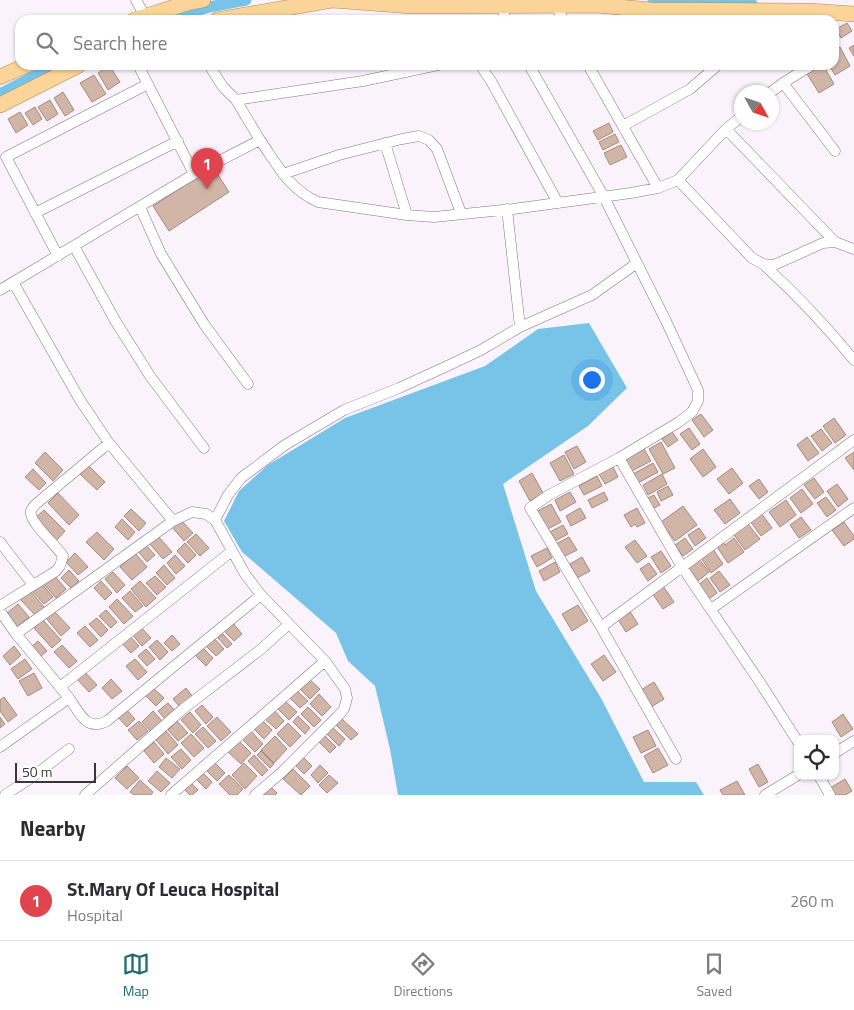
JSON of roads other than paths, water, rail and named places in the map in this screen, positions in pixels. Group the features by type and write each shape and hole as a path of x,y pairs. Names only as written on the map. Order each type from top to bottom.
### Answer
{"main road":[{"path":"149,15 186,1 203,0"},
{"path":"246,15 332,0 412,6 597,5 748,15"},
{"path":"775,15 809,11 854,14"},
{"path":"0,77 16,70"},
{"path":"0,105 69,70"}],"street":[{"path":"136,0 138,15"},
{"path":"501,5 504,15"},
{"path":"556,6 561,15"},
{"path":"141,70 194,174"},
{"path":"212,70 223,87 236,100 260,140 283,174 296,189 318,202 407,215 434,217 558,203 658,188 678,180 734,122"},
{"path":"236,100 363,81 415,70"},
{"path":"484,70 491,80 558,203"},
{"path":"531,70 604,197 698,390 698,401 692,412 679,422 618,458 549,495 530,508 601,626 676,759"},
{"path":"591,70 658,188"},
{"path":"623,126 690,89 712,70"},
{"path":"779,86 804,70"},
{"path":"783,83 836,150"},
{"path":"58,256 3,159 148,84"},
{"path":"726,129 835,242"},
{"path":"283,174 340,155 419,136 429,140 437,149 461,213"},
{"path":"0,290 194,174 260,140"},
{"path":"35,213 178,141"},
{"path":"385,143 407,215"},
{"path":"678,180 752,258 763,264 792,290 854,360"},
{"path":"140,207 161,254 204,324 248,384"},
{"path":"507,209 520,327"},
{"path":"763,264 774,265 823,243 835,242 854,249"},
{"path":"74,246 116,322 150,376 204,448"},
{"path":"215,520 228,495 241,478 285,445 344,410 399,388 467,357 520,327 592,295 637,264"},
{"path":"13,282 80,400 109,443 173,521"},
{"path":"601,626 854,440"},
{"path":"0,606 56,571 63,560 63,556 58,548 34,523 31,510 109,443"},
{"path":"618,458 682,566 794,736"},
{"path":"711,609 854,508"},
{"path":"16,634 173,521 192,512 206,514 215,520 245,574 261,595 325,661 345,689 347,698 344,709 338,716 281,773 255,795"},
{"path":"0,542 33,585"},
{"path":"60,687 232,551"},
{"path":"0,611 83,718 90,724 99,726 261,595"},
{"path":"85,795 184,709 260,650 289,624"},
{"path":"171,795 325,661"},
{"path":"0,747 69,698"},
{"path":"839,750 854,741"},
{"path":"5,795 69,749"},
{"path":"765,795 794,778"},
{"path":"821,780 830,795"}],"water":[{"path":"589,323 627,388 588,426 503,484 536,591 601,698 644,782 696,782 704,795 398,795 390,749 375,686 348,661 336,633 242,552 224,521 239,491 268,465 345,418 485,366 538,329"}],"waterway":[{"path":"183,15 209,7 246,0"},
{"path":"653,0 752,4"},
{"path":"0,94 46,70"}],"place":[{"name":"St.Mary Of Leuca Hospital","path":"207,189"}]}
